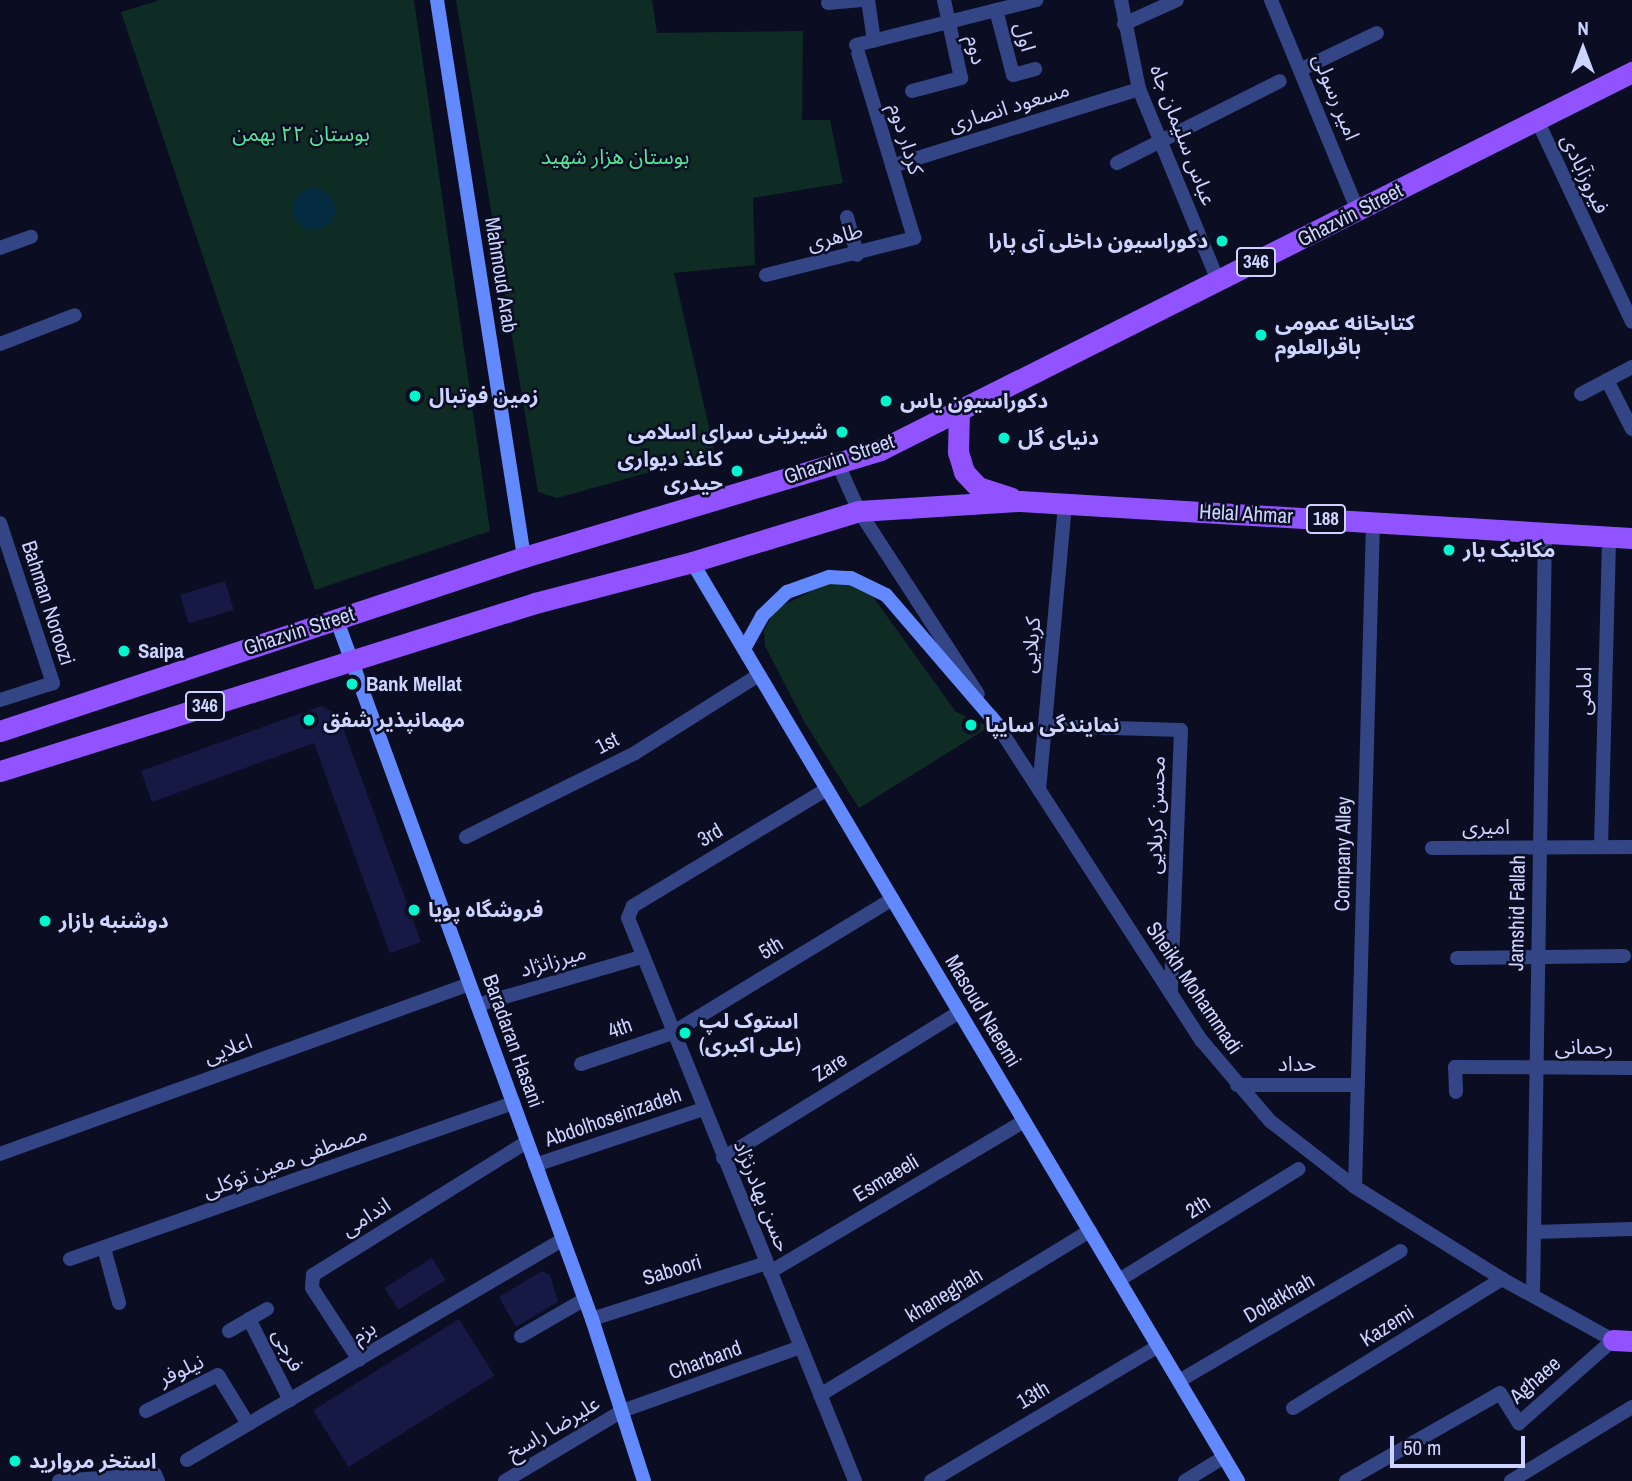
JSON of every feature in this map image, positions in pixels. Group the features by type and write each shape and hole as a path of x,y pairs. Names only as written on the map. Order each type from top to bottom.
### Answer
{"main road":[{"name":"Mahmoud Arab","path":"437,0 524,557"},
{"name":"Ghazvin Street","path":"0,731 524,557 880,450 1632,72"},
{"name":"188","path":"959,408 958,452 964,472 978,487 1020,502"},
{"name":"Helal Ahmar","path":"859,511 1020,502 1632,538"},
{"name":"Ghazvin Street","path":"0,771 535,603 692,562 859,511"},
{"name":"Masoud Naeemi","path":"692,562 1238,1481"},
{"path":"744,649 762,616 787,592 829,577 851,578 886,596 998,725"},
{"name":"Baradaran Hasani","path":"336,618 585,1299 644,1481"}],"street":[{"path":"828,2 862,0"},
{"path":"868,0 874,41"},
{"path":"944,0 949,22"},
{"name":"عباس سلیمان جاه","path":"1121,0 1139,89 1218,281"},
{"path":"1124,24 1177,0"},
{"name":"امیر رسولی","path":"1272,0 1303,69 1358,211"},
{"name":"کردار دوم","path":"914,238 857,49 874,41 1029,1"},
{"name":"اول","path":"996,10 1013,75 1035,69"},
{"name":"دوم","path":"912,90 961,78 949,22"},
{"path":"1303,69 1377,33"},
{"path":"1117,163 1280,81"},
{"name":"مسعود انصاری","path":"892,166 1139,89"},
{"name":"فیروزآبادی","path":"1537,120 1632,322"},
{"path":"847,217 857,255"},
{"path":"0,248 31,237"},
{"name":"طاهری","path":"766,275 857,255 914,238"},
{"path":"0,344 75,315"},
{"path":"1581,394 1632,367"},
{"path":"1607,380 1632,429"},
{"name":"Sheikh Mohammadi","path":"837,462 859,511 1171,995 1237,1085 1270,1121 1355,1187 1502,1279 1622,1340 1632,1351"},
{"name":"کربلایی","path":"1039,790 1065,504"},
{"name":"Company Alley","path":"1355,1187 1373,522"},
{"name":"Bahman Noroozi","path":"0,523 53,683 0,700"},
{"name":"Jamshid Fallah","path":"1532,1295 1545,532"},
{"name":"امامی","path":"1601,847 1609,536"},
{"name":"1st","path":"466,837 635,753 760,675"},
{"name":"محسن کربلایی","path":"1045,726 1181,730 1171,995"},
{"name":"3rd","path":"629,927 633,906 827,789"},
{"name":"امیری","path":"1432,848 1632,847"},
{"name":"5th","path":"672,1033 892,899"},
{"name":"حسن بهادرنژاد","path":"629,927 855,1481"},
{"path":"1457,958 1624,956"},
{"name":"ميرزانژاد","path":"477,1005 641,957"},
{"name":"اعلایی","path":"0,1154 469,984"},
{"name":"Zare","path":"723,1158 959,1012"},
{"name":"4th","path":"581,1064 672,1033"},
{"name":"رحمانی","path":"1456,1092 1455,1067 1632,1068"},
{"name":"حداد","path":"1237,1085 1358,1085"},
{"name":"مصطفی معین توکلی","path":"70,1259 513,1103"},
{"name":"Abdolhoseinzadeh","path":"536,1165 703,1109"},
{"name":"Esmaeeli","path":"768,1267 1024,1121"},
{"name":"اندامی","path":"359,1360 312,1288 313,1275 527,1142"},
{"name":"2th","path":"1119,1280 1299,1169"},
{"path":"1534,1232 1632,1229"},
{"name":"khaneghah","path":"820,1395 1090,1231"},
{"name":"بزم","path":"187,1460 563,1239"},
{"path":"104,1248 118,1303"},
{"name":"Dolatkhah","path":"1179,1381 1401,1251"},
{"name":"Saboori","path":"592,1319 768,1267"},
{"name":"Kazemi","path":"1293,1408 1502,1279"},
{"path":"521,1336 585,1299"},
{"path":"229,1331 267,1309"},
{"name":"فرجی","path":"249,1319 289,1400"},
{"name":"Aghaee","path":"1346,1481 1500,1393 1519,1423 1622,1340"},
{"name":"13th","path":"930,1481 1158,1346"},
{"name":"Charband","path":"622,1411 802,1347"},
{"name":"نیلوفر","path":"146,1410 218,1375 248,1424"},
{"path":"1511,1481 1632,1406"},
{"name":"علیرضا راسخ","path":"505,1481 622,1411"},
{"path":"1185,1481 1224,1457"},
{"path":"59,1481 155,1474 158,1481"}],"green space":[{"name":"بوستان ۲۲ بهمن","path":"160,0 414,0 490,531 315,590 121,12"},
{"name":"بوستان هزار شهید","path":"456,0 652,0 657,33 803,31 802,120 830,120 843,183 753,198 755,265 674,273 715,454 557,498 538,492"},
{"path":"830,582 851,583 871,594 956,712 989,727 859,808 805,723 765,646 764,630 776,609"}],"water":[{"path":"314,188 329,194 335,209 329,224 314,230 299,224 293,209 299,194"}],"building":[{"path":"225,581 234,610 189,623 180,595"},
{"path":"321,706 338,714 421,942 390,953 314,743 152,802 141,771"},
{"path":"432,1258 446,1280 398,1310 385,1288"},
{"path":"542,1271 550,1275 558,1302 516,1327 499,1297"},
{"path":"459,1319 495,1376 349,1467 313,1410"}],"place":[{"name":"دکوراسیون داخلی آی پارا","path":"1222,241"},
{"name":"کتابخانه عمومی باقرالعلوم","path":"1261,335"},
{"name":"زمین فوتبال","path":"415,396"},
{"name":"دکوراسیون یاس","path":"886,401"},
{"name":"شیرینی سرای اسلامی","path":"842,432"},
{"name":"دنیای گل","path":"1004,438"},
{"name":"کاغذ دیواری حیدری","path":"737,471"},
{"name":"مکانیک یار","path":"1449,550"},
{"name":"Saipa","path":"124,651"},
{"name":"Bank Mellat","path":"352,684"},
{"name":"مهمانپذیر شفق","path":"309,720"},
{"name":"نمایندگی سایپا","path":"971,725"},
{"name":"فروشگاه پویا","path":"414,910"},
{"name":"دوشنبه بازار","path":"45,921"},
{"name":"استوک لپ (علی اکبری)","path":"685,1033"},
{"name":"استخر مروارید","path":"15,1461"}]}
